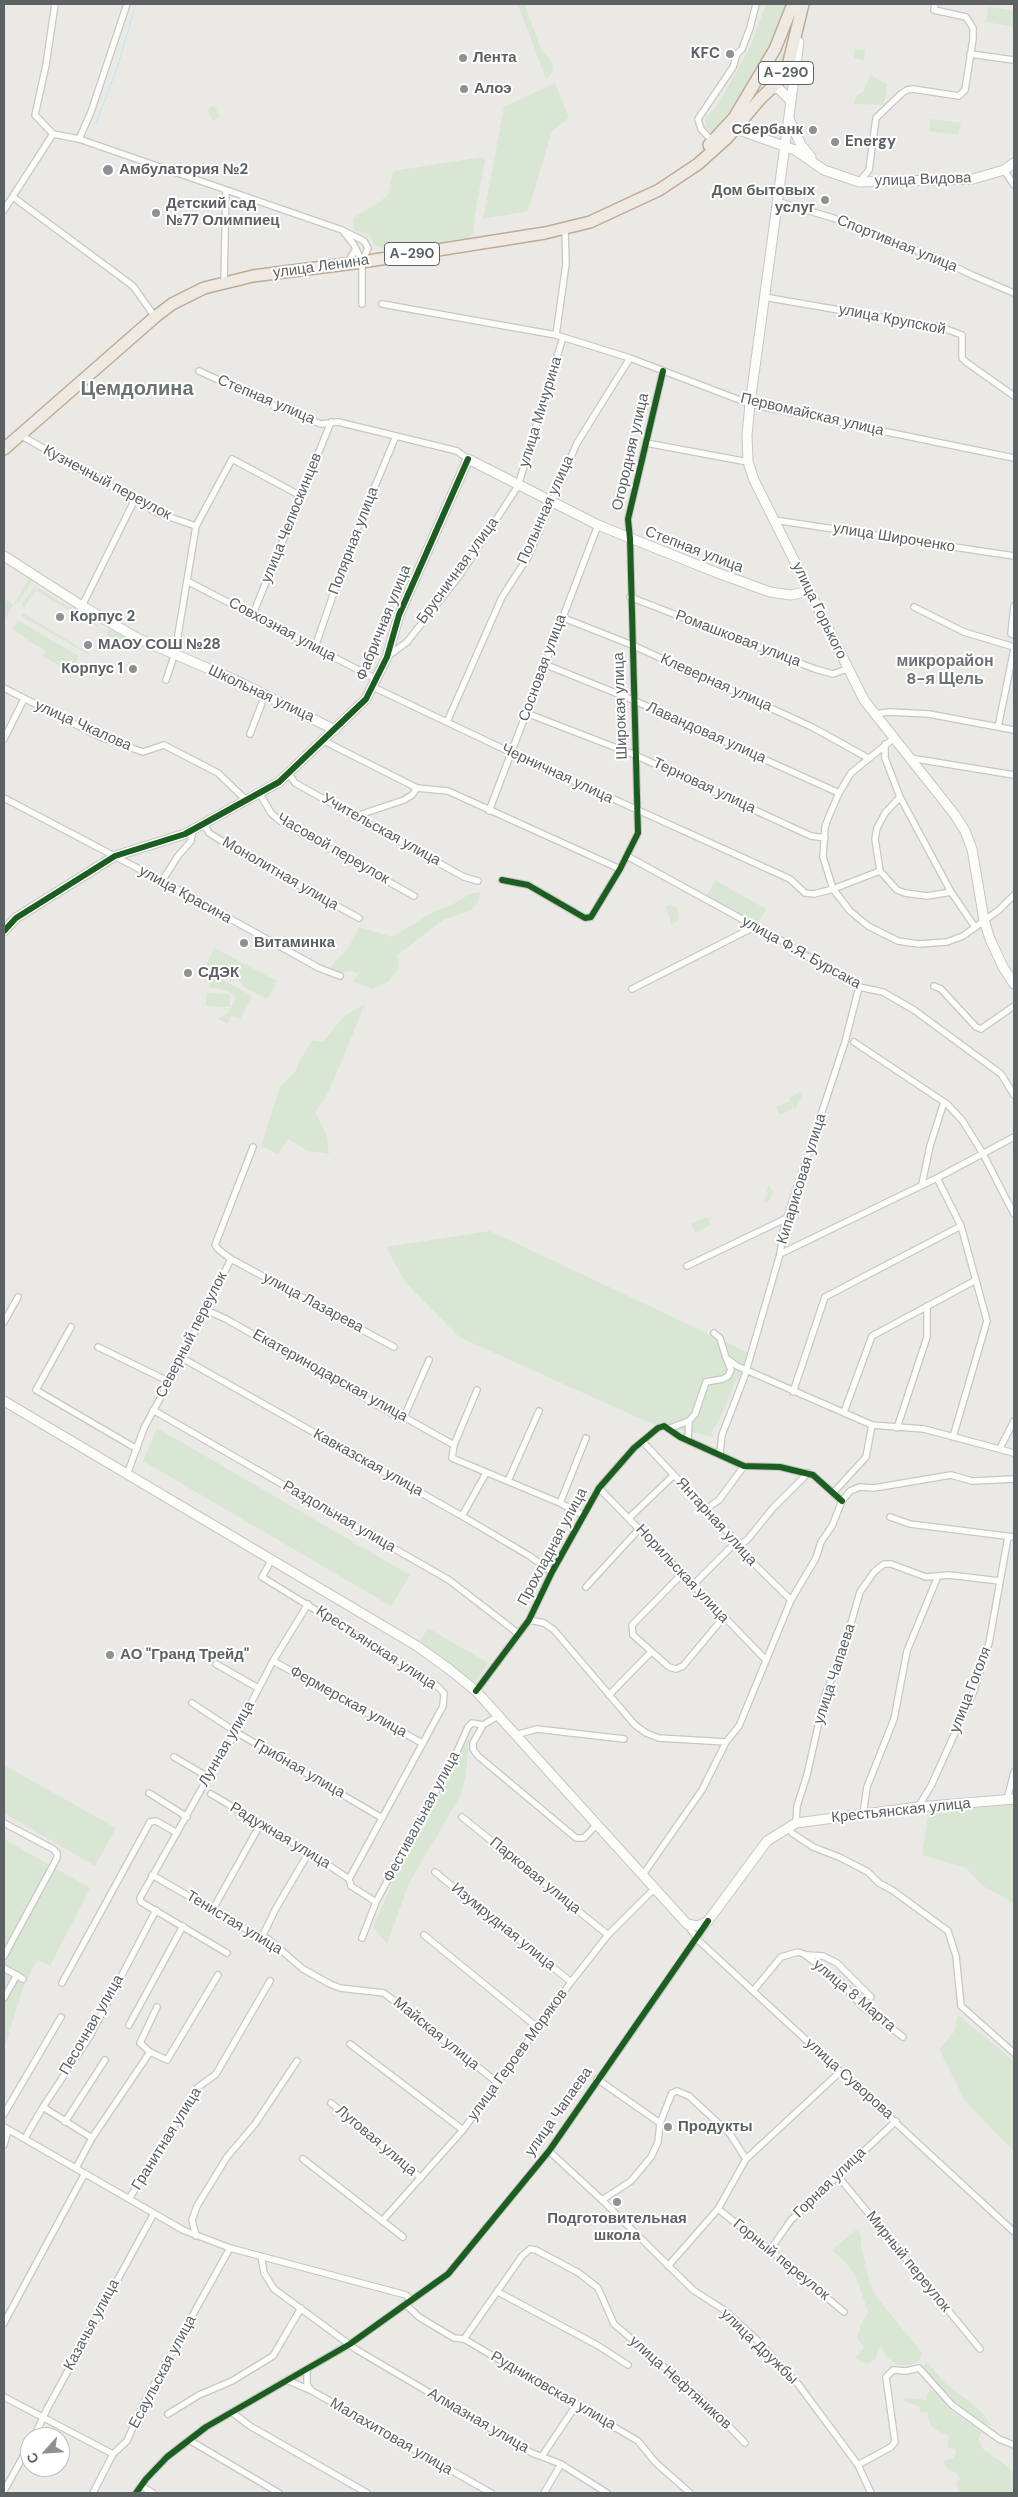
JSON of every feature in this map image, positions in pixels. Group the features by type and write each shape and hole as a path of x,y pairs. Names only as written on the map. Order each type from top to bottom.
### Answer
{"highway":[{"name":"А-290","path":"683,174 698,164 727,138 775,49 795,4"},
{"name":"А-290","path":"683,174 712,142 786,74 804,4"},
{"name":"улица Ленина","path":"4,449 155,316 188,295 204,288 224,282 381,259 590,222 618,211 683,174"}],"main road":[{"path":"784,144 804,4"},
{"path":"770,88 778,88 790,100"},
{"path":"788,116 801,145 819,167"},
{"path":"733,124 750,134 784,144"},
{"path":"733,124 784,144"},
{"path":"727,138 739,134 750,134"},
{"name":"улица Видова","path":"784,144 819,167 833,174 859,182 973,179 1004,170 1014,162"},
{"name":"улица Горького","path":"784,144 750,404 747,435 748,462 754,480 847,669 889,742 908,758 955,815 965,831 972,849 984,920 1003,967 1014,984"},
{"name":"Степная улица","path":"468,459 518,486 630,540 770,592 791,595 809,591"},
{"name":"Фабричная улица","path":"4,931 16,918 115,856 193,830 260,794 288,774 366,699 390,654 399,615 468,459"},
{"name":"Школьная улица","path":"4,556 82,606 137,638 265,694 335,730"},
{"path":"4,1401 128,1472 417,1646 476,1691 654,1890 687,1924 698,1926 708,1921"},
{"name":"Крестьянская улица","path":"792,1825 918,1807 1011,1799"},
{"name":"улица Чапаева","path":"708,1921 754,1854 766,1840 792,1825"}],"street":[{"path":"55,4 46,65 35,115 53,134 79,139 342,230 360,238 381,259"},
{"path":"79,139 86,125 127,4"},
{"path":"712,142 701,129 698,119 734,67 737,54 742,49 747,36 756,4"},
{"name":"улица Видова","path":"859,182 869,170 876,118 907,90 959,96 965,90 973,34 970,22 966,17 934,10 935,4"},
{"path":"970,54 1014,60"},
{"path":"4,210 53,134"},
{"path":"1004,170 1014,185"},
{"path":"224,282 226,190"},
{"path":"13,197 133,286 155,316"},
{"name":"Спортивная улица","path":"776,201 833,218 930,256 1014,293"},
{"name":"улица Мичурина","path":"556,335 566,264 564,228"},
{"path":"342,230 356,249 362,262"},
{"path":"362,304 362,262 368,248"},
{"path":"346,264 356,249"},
{"name":"улица Крупской","path":"764,297 943,328 962,334 962,358 1014,396"},
{"name":"Первомайская улица","path":"382,304 556,335 630,358 750,404 1014,458"},
{"name":"улица Мичурина","path":"518,486 563,337"},
{"name":"Полынная улица","path":"447,722 502,597 528,557 577,443 630,358"},
{"name":"Степная улица","path":"199,371 280,408 321,424 338,422 457,451 468,459"},
{"name":"Огородняя улица","path":"630,540 628,519 663,371"},
{"name":"улица Челюскинцев","path":"253,614 331,422"},
{"name":"Кузнечный переулок","path":"20,435 134,501 158,513 196,526"},
{"name":"Полярная улица","path":"315,647 350,546 396,436"},
{"path":"646,443 748,462"},
{"path":"166,680 175,653 196,526 232,459 301,496"},
{"name":"Брусничная улица","path":"390,654 407,642 460,574 518,486"},
{"path":"82,606 134,501"},
{"name":"улица Широченко","path":"774,520 1014,556"},
{"name":"Сосновая улица","path":"489,811 561,617 598,525"},
{"name":"Широкая улица","path":"502,880 528,885 585,918 591,917 620,869 638,833 630,597 630,540"},
{"name":"Совхозная улица","path":"186,581 315,647 375,683"},
{"name":"Ромашковая улица","path":"630,597 815,669 833,674 847,669"},
{"path":"1014,606 1011,634 1014,635"},
{"path":"914,607 964,632 1014,648 998,727"},
{"name":"Клеверная улица","path":"561,617 632,645 812,726 868,758"},
{"name":"Лавандовая улица","path":"544,664 634,700 839,793"},
{"name":"Черничная улица","path":"375,683 447,722 512,753 790,879 805,892 814,894 833,889 880,871"},
{"name":"улица Чкалова","path":"4,688 100,737 143,752 164,745 218,773 247,801"},
{"path":"250,734 265,694"},
{"path":"4,739 24,699"},
{"path":"874,714 888,712 929,714 1014,730"},
{"name":"Терновая улица","path":"526,713 635,755 812,836 825,838"},
{"name":"Школьная улица","path":"324,741 417,788 448,791 620,869"},
{"path":"889,742 851,773 839,793 825,827 823,857 833,889 850,911 868,926 898,941 918,944 947,942 963,936 999,910 1014,895"},
{"path":"889,742 884,758 900,797 951,892 975,927"},
{"path":"908,758 1014,775"},
{"name":"Учительская улица","path":"288,774 295,782 464,877 478,881"},
{"path":"356,816 404,800 412,795 417,788"},
{"name":"Часовой переулок","path":"260,794 271,813 280,821 414,896"},
{"path":"900,797 885,813 877,828 874,840 880,871 897,890 905,893 927,896 951,892"},
{"name":"улица Красина","path":"4,798 162,881 319,968 340,976"},
{"name":"Монолитная улица","path":"204,824 209,833 244,855 359,918"},
{"path":"162,881 178,856 191,841 193,830"},
{"name":"улица Ф.Я. Бурсака","path":"627,856 782,941 859,988 882,992 914,1010 1001,1074 1014,1095"},
{"path":"632,989 754,927"},
{"path":"934,986 942,989 976,1027 981,1029 1014,1006"},
{"name":"Кипарисовая улица","path":"720,1453 722,1435 746,1370 780,1254 787,1218 845,1042 859,988"},
{"path":"854,1042 944,1102 962,1120 982,1152 1014,1214"},
{"path":"922,1184 930,1146 944,1102"},
{"path":"780,1254 936,1178 982,1152 1014,1137"},
{"name":"Северный переулок","path":"128,1472 153,1410 182,1358 231,1259 219,1250 215,1244 253,1147"},
{"path":"936,1178 961,1226 986,1313 986,1329 953,1437"},
{"path":"687,1266 787,1218"},
{"path":"793,1392 825,1297 961,1226"},
{"name":"улица Лазарева","path":"231,1259 394,1347"},
{"path":"844,1412 872,1336 976,1280"},
{"path":"4,1322 18,1297"},
{"path":"897,1428 927,1337 927,1306"},
{"name":"Екатеринодарская улица","path":"206,1310 226,1319 393,1414 404,1416 454,1444"},
{"path":"71,1327 36,1390 137,1449"},
{"path":"714,1333 720,1338 731,1370"},
{"path":"98,1347 168,1381"},
{"name":"Кавказская улица","path":"182,1358 462,1516 528,1555 552,1572"},
{"path":"726,1358 737,1366 793,1392 872,1425 924,1429 1014,1453"},
{"path":"404,1416 428,1360"},
{"path":"688,1440 689,1421 695,1414 706,1382 723,1379 737,1366"},
{"path":"477,1390 454,1444 451,1456 456,1461 560,1503 583,1515"},
{"name":"Раздольная улица","path":"153,1410 449,1580 519,1634"},
{"path":"508,1481 539,1411"},
{"name":"Прохладная улица","path":"476,1691 529,1620 552,1572 599,1488 634,1448 667,1427 689,1421"},
{"path":"1000,1448 1014,1421"},
{"path":"833,1493 866,1457 872,1425"},
{"path":"667,1427 680,1437 720,1453 744,1466 780,1467 813,1475 842,1501"},
{"path":"560,1503 586,1438"},
{"name":"Янтарная улица","path":"643,1442 706,1509 757,1568 791,1600"},
{"path":"706,1509 718,1500 744,1466"},
{"path":"462,1516 486,1473"},
{"path":"693,1584 736,1543 743,1543 748,1539 773,1508 808,1474"},
{"path":"642,1876 702,1790 726,1742 739,1726 791,1600 816,1558 821,1542 839,1513 842,1501 850,1491 860,1487 874,1488 952,1475 972,1481 1014,1479"},
{"path":"630,1517 674,1476"},
{"name":"Норильская улица","path":"599,1488 630,1517 723,1618 766,1660"},
{"path":"890,1517 910,1524 1011,1537"},
{"path":"586,1587 640,1528"},
{"name":"улица Гоголя","path":"918,1807 931,1786 973,1693 989,1643 1000,1581 1011,1537"},
{"name":"Крестьянская улица","path":"272,1559 262,1577 434,1682 444,1693 443,1706 422,1743"},
{"name":"улица Чапаева","path":"792,1825 807,1775 825,1695 843,1651 860,1592 874,1572 884,1564 926,1577 938,1576"},
{"path":"682,1574 632,1625 633,1635 669,1667 676,1669 683,1666 723,1618"},
{"path":"863,1814 867,1788 894,1719 907,1651 938,1576 949,1575 1000,1581"},
{"name":"Лунная улица","path":"156,1910 140,1900 146,1886 236,1732 258,1688 308,1604"},
{"path":"529,1620 544,1623 554,1630 635,1725 646,1733 659,1738 726,1742"},
{"path":"609,1695 652,1652"},
{"name":"Фермерская улица","path":"274,1661 422,1743"},
{"path":"216,1664 258,1688"},
{"name":"Грибная улица","path":"192,1703 236,1732 382,1818"},
{"name":"Фестивальная улица","path":"362,1938 376,1902 455,1756 468,1727 472,1723 483,1724 498,1716"},
{"path":"483,1724 473,1743 478,1756 576,1838 584,1838 596,1825"},
{"path":"515,1735 537,1729 624,1739"},
{"path":"348,1879 422,1743"},
{"path":"174,1757 208,1777"},
{"path":"1011,1799 1014,1772"},
{"path":"149,1793 187,1816"},
{"name":"Радужная улица","path":"211,1794 309,1852 348,1879 351,1886 376,1902"},
{"name":"Парковая улица","path":"462,1817 608,1935"},
{"path":"62,1983 150,1822 156,1821 177,1834"},
{"path":"4,1823 53,1849 57,1853 57,1858 4,1956"},
{"path":"213,1909 261,1823"},
{"path":"792,1825 792,1833 814,1847 840,1857 868,1872 879,1883 948,1931 956,1956 958,1995 964,2011 1014,2053"},
{"path":"262,1937 275,1910 309,1852"},
{"name":"Изумрудная улица","path":"435,1872 571,1982"},
{"name":"Тенистая улица","path":"152,1875 277,1946 303,1969 340,1988"},
{"name":"улица Героев Моряков","path":"382,2222 463,2130 571,1982 608,1935 654,1890"},
{"path":"156,1910 227,1953"},
{"name":"Песочная улица","path":"25,2138 90,2036 156,1910"},
{"name":"улица Чапаева","path":"307,2369 350,2344 448,2274 548,2151 708,1921"},
{"name":"улица Суворова","path":"687,1924 697,1939 1014,2232"},
{"path":"129,2025 183,1926"},
{"path":"424,1936 538,2028"},
{"name":"улица 8 Марта","path":"753,1991 781,1957 798,1952 823,1956 837,1963 871,1997"},
{"name":"улица 8 Марта","path":"804,1954 841,1982 862,2006 903,2037"},
{"path":"4,1968 20,1977 4,1998"},
{"path":"841,1982 848,1974"},
{"path":"157,2007 140,2040 142,2046 150,2052 164,2059 170,2058 218,1975"},
{"name":"Гранитная улица","path":"129,2200 197,2088 216,2074 270,1980"},
{"name":"Майская улица","path":"340,1988 384,1993 498,2084"},
{"path":"4,2114 61,2017"},
{"path":"350,2044 463,2130"},
{"path":"76,2168 92,2138 150,2052"},
{"path":"66,2122 105,2060"},
{"path":"196,2236 192,2220 201,2199 226,2156 255,2124 296,2061"},
{"path":"668,2266 718,2209 746,2159 841,2071"},
{"path":"597,2079 660,2123"},
{"path":"602,2200 631,2181 651,2157 658,2142 660,2123 672,2093 677,2091 684,2093 730,2134 746,2159"},
{"name":"Луговая улица","path":"331,2103 421,2178"},
{"path":"43,2107 92,2138"},
{"name":"Горная улица","path":"770,2250 791,2220 896,2121"},
{"path":"4,2145 6,2128 85,2173 153,2215 196,2236 230,2248 406,2295 411,2300"},
{"name":"улица Дружбы","path":"548,2151 602,2200 693,2290 724,2310 756,2339 798,2384 858,2465 871,2493"},
{"path":"303,2159 403,2237"},
{"path":"4,2323 85,2173"},
{"name":"Мирный переулок","path":"837,2175 980,2349"},
{"name":"Горный переулок","path":"718,2209 844,2312"},
{"name":"Казачья улица","path":"40,2427 47,2409 153,2215"},
{"name":"Есаульская улица","path":"93,2493 113,2454 127,2441 142,2406 230,2248"},
{"name":"улица Нефтяников","path":"628,2365 598,2345 498,2292 522,2256 530,2249 554,2259 580,2273 598,2288 614,2324 704,2401 745,2444"},
{"name":"Алмазная улица","path":"261,2256 268,2282 350,2344 515,2443 561,2464 607,2493"},
{"path":"464,2339 498,2292"},
{"name":"Рудниковская улица","path":"405,2304 419,2317 454,2338 464,2339 638,2441 656,2463 690,2493"},
{"path":"168,2414 200,2395 232,2381 273,2356 302,2308"},
{"path":"858,2465 891,2447 895,2442 886,2377 893,2370 906,2371 919,2368 952,2405 999,2439 1014,2445"},
{"path":"136,2493 167,2457 189,2440 290,2381 307,2369"},
{"name":"Малахитовая улица","path":"307,2369 307,2385 312,2391 491,2493"},
{"path":"290,2381 312,2391"},
{"path":"4,2397 113,2454"},
{"path":"542,2456 577,2404"},
{"path":"233,2413 250,2426 367,2493"},
{"path":"189,2440 279,2493"},
{"path":"4,2491 20,2462"},
{"path":"544,2493 561,2464"},
{"path":"141,2486 154,2493"}],"green space":[{"path":"512,4 524,4 542,51 553,63 552,72 546,79 518,5"},
{"path":"766,4 789,4 764,57 729,117 712,133 705,127 705,119 718,104 751,45"},
{"path":"988,7 1014,11 1014,27 986,22"},
{"path":"854,49 865,50 864,61 854,57"},
{"path":"785,50 788,50 785,69 773,80 771,73"},
{"path":"870,75 887,84 884,105 853,104 857,95 863,92"},
{"path":"555,83 569,118 552,131 528,211 483,219 504,107"},
{"path":"214,105 220,117 213,121 207,109"},
{"path":"931,119 961,123 958,135 929,131"},
{"path":"483,157 485,160 475,214 474,232 468,238 383,249 375,245 369,235 354,230 353,218 388,195 393,171"},
{"path":"29,579 32,581 18,603 14,604"},
{"path":"35,586 37,587 24,608 21,605"},
{"path":"38,588 98,625 97,627 40,593 37,590"},
{"path":"4,599 13,605 4,621"},
{"path":"23,613 89,653 89,655 21,616"},
{"path":"18,620 33,629 27,639 12,629"},
{"path":"110,628 144,648 135,652 106,635"},
{"path":"33,629 79,656 70,672 43,656 46,651 27,640"},
{"path":"715,880 766,909 758,924 707,895"},
{"path":"480,892 478,902 471,910 443,920 396,956 399,959 398,969 389,981 373,989 353,982 358,974 351,971 339,973 330,967 349,947 359,927 392,937 433,912 450,906 470,894"},
{"path":"670,904 677,908 679,919 672,925 666,907"},
{"path":"214,948 277,981 269,997 265,998 242,986 243,983 234,979 233,981 206,965"},
{"path":"215,975 250,995 251,998 240,1019 232,1016 228,1024 217,1018 231,1010 218,1008 230,1009 236,998 228,991 208,987"},
{"path":"206,993 230,994 230,1007 206,1006"},
{"path":"365,1004 338,1070 325,1098 315,1112 326,1134 329,1154 308,1151 288,1139 278,1154 261,1146 280,1087 296,1071 300,1060 313,1040 323,1042 344,1016"},
{"path":"800,1092 802,1096 795,1110 789,1098"},
{"path":"790,1101 793,1108 780,1115 776,1107"},
{"path":"769,1184 773,1192 770,1200 764,1203"},
{"path":"707,1217 711,1225 695,1233 691,1224"},
{"path":"490,1231 747,1352 742,1375 735,1382 722,1415 711,1433 713,1437 650,1423 459,1337 405,1282 386,1247"},
{"path":"157,1428 410,1575 391,1606 143,1461"},
{"path":"428,1628 488,1663 475,1683 419,1643"},
{"path":"469,1737 466,1774 461,1795 409,1883 387,1944 373,1927 393,1882"},
{"path":"4,1765 116,1828 95,1866 4,1813"},
{"path":"1014,1802 1014,1903 983,1886 966,1868 922,1855 929,1811"},
{"path":"4,1839 90,1888 50,1966 38,1960 25,1982 4,2049"},
{"path":"958,2015 1014,2061 1014,2151 965,2101 939,2049 954,2032"},
{"path":"856,2230 861,2234 861,2244 869,2281 875,2295 922,2353 920,2360 911,2365 897,2365 888,2358 881,2347 878,2350 876,2359 867,2364 856,2358 864,2347 857,2338 861,2324 868,2312 857,2279 848,2265 832,2250"},
{"path":"927,2362 946,2384 969,2401 983,2414 992,2426 983,2423 962,2408 946,2393 924,2367"},
{"path":"931,2390 940,2397 950,2410 982,2432 978,2439 983,2449 1007,2466 1014,2474 1014,2493 960,2493 956,2483 960,2479 957,2473 949,2470 943,2461 953,2458 956,2453 955,2449 947,2447 949,2437 931,2426 927,2412 920,2412 919,2406 905,2402 903,2398 927,2400 927,2395"}],"waterway":[{"path":"96,123 116,71 136,4"}],"cycle path":[{"path":"502,880 528,885 585,918 591,917 620,869 638,833 628,519 663,371"},
{"path":"4,931 16,918 115,856 185,834 279,782 366,699 387,657 399,615 468,459"},
{"path":"476,1691 529,1620 552,1572 599,1488 634,1448 658,1428 664,1426 680,1437 744,1466 780,1467 813,1475 842,1501"},
{"path":"136,2493 146,2479 167,2457 206,2427 350,2344 448,2274 549,2151 708,1921"}],"place":[{"name":"KFC","path":"730,54"},
{"name":"Лента","path":"463,58"},
{"name":"Алоэ","path":"464,89"},
{"name":"Сбербанк","path":"813,130"},
{"name":"Energy","path":"835,142"},
{"name":"Амбулатория №2","path":"108,170"},
{"name":"Дом бытовых услуг","path":"825,200"},
{"name":"Детский сад №77 Олимпиец","path":"156,213"},
{"name":"Корпус 2","path":"60,617"},
{"name":"МАОУ СОШ №28","path":"88,645"},
{"name":"Корпус 1","path":"133,669"},
{"name":"Витаминка","path":"244,943"},
{"name":"СДЭК","path":"188,973"},
{"name":"АО \"Гранд Трейд\"","path":"110,1655"},
{"name":"Продукты","path":"668,2127"},
{"name":"Подготовительная школа","path":"617,2202"}],"district":[{"name":"Цемдолина","path":"137,390"},
{"name":"микрорайон 8-я Щель","path":"945,671"}]}
